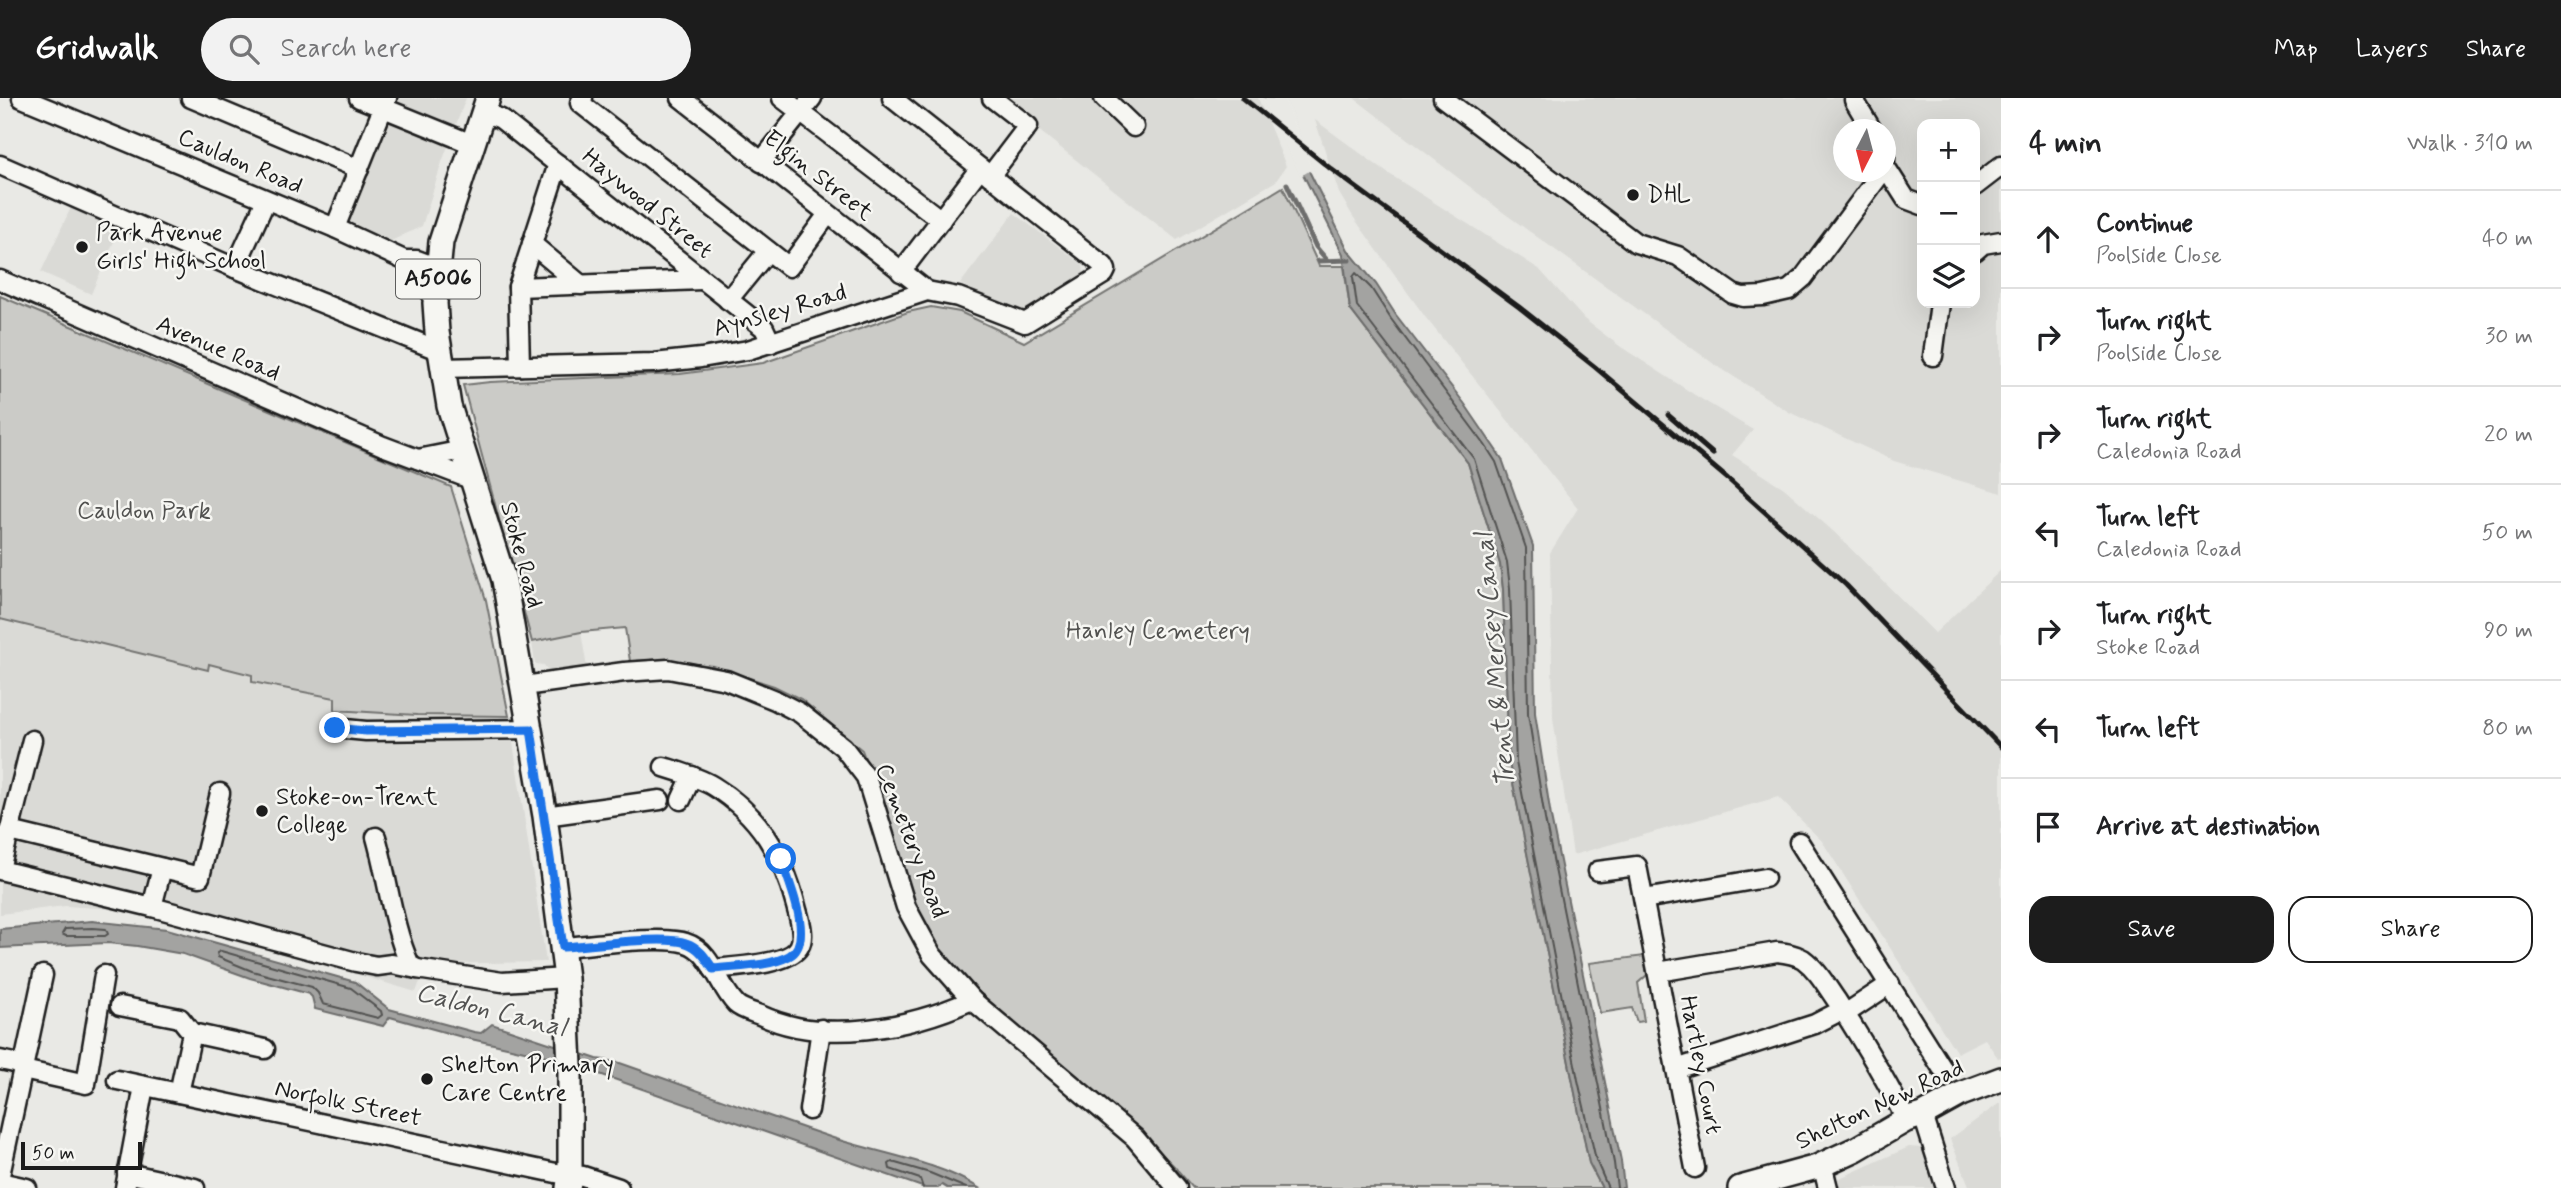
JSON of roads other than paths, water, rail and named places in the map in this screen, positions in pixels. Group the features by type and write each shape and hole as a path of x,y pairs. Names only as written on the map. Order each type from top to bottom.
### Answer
{"main road":[{"name":"Stoke Road","path":"486,105 441,242 435,303 449,406 504,580 545,816 566,978 570,1066 569,1181"},
{"name":"Shelton New Road","path":"1740,1188 1822,1164 1961,1094 2001,1079"}],"street":[{"name":"Cauldon Road","path":"22,98 335,228 404,260 417,260 439,268"},
{"path":"191,98 359,169"},
{"path":"359,98 385,103 472,144"},
{"path":"583,98 580,103 789,267 828,214"},
{"name":"Elgin Street","path":"681,98 927,290"},
{"path":"782,98 806,105 940,220"},
{"path":"892,98 1106,270 1104,274 1025,323 958,296 927,290"},
{"path":"901,272 940,220 1028,125 992,98"},
{"path":"1104,98 1134,127"},
{"path":"1443,98 1636,243 1678,256 1733,294 1744,297 1789,290 1802,278 1874,182"},
{"path":"1854,100 1865,119"},
{"path":"335,228 385,103"},
{"name":"Haywood Street","path":"486,105 500,119 764,328 771,343"},
{"path":"761,162 806,105"},
{"path":"520,366 518,287 558,164"},
{"path":"0,165 441,360"},
{"path":"1980,182 2001,166"},
{"path":"1895,182 1906,199 1917,203"},
{"path":"235,268 266,200"},
{"path":"1980,248 1991,241 2001,241"},
{"path":"532,244 581,285"},
{"path":"728,300 768,251"},
{"name":"Avenue Road","path":"0,280 281,402 473,480"},
{"path":"518,287 702,280"},
{"name":"Aynsley Road","path":"441,360 520,366 654,363 701,358 748,350 927,290"},
{"path":"1933,356 1939,308"},
{"path":"418,459 463,450"},
{"name":"Cemetery Road","path":"524,686 624,672 668,669 726,680 800,713 843,747 866,778 906,907 932,956 972,1000 1135,1138 1177,1188"},
{"path":"335,728 366,731 531,729"},
{"path":"32,740 0,870 152,907 356,962 377,966 393,964 417,970 452,973 476,980 502,982 566,978"},
{"path":"664,767 713,786 749,815 781,859 790,884 802,934 799,947 790,956 769,962 713,969"},
{"path":"681,800 692,776"},
{"path":"9,831 200,877 220,793"},
{"path":"545,816 660,800"},
{"path":"376,837 406,956 410,965 417,970"},
{"path":"1799,842 1942,1068"},
{"name":"Hartley Court","path":"1598,871 1637,866 1695,1168"},
{"path":"152,907 162,868"},
{"path":"1644,899 1765,878"},
{"path":"563,947 651,941 687,943 703,954 737,1005 779,1024 842,1031 945,1013 972,1000"},
{"path":"1658,972 1777,952 1790,953 1802,959 1819,974 1885,1078 1915,1117 1946,1188"},
{"path":"0,1175 43,975"},
{"path":"0,1060 86,1084 104,975"},
{"path":"1676,1069 1815,1024 1844,1012 1890,984"},
{"path":"120,1006 180,1018 192,1033 265,1049"},
{"path":"809,1110 821,1029"},
{"path":"179,1093 192,1033"},
{"name":"Norfolk Street","path":"117,1080 543,1170 569,1181 619,1188"},
{"path":"144,1086 126,1181 195,1188"},
{"path":"1822,1164 1828,1188"},
{"path":"0,1182 27,1188"}],"water":[{"path":"1265,98 1281,98 1310,173 1348,250 1464,403 1502,459 1533,546 1535,713 1551,817 1621,1161 1624,1188 1602,1188 1589,1163 1509,763 1500,564 1468,463 1350,309 1343,254"},
{"path":"92,921 167,929 355,982 389,1009 474,1032 481,1033 492,1024 597,1059 617,1062 833,1138 945,1171 979,1188 947,1188 942,1185 938,1188 925,1188 551,1057 390,1017 383,1026 315,1009 309,994 250,978 183,954 108,943 0,948 0,929"}],"waterway":[{"path":"1287,184 1316,247 1327,260"},
{"path":"1319,261 1349,260"}],"railway":[{"path":"1243,98 1331,169 1519,307 1728,479 1846,585 2001,747"},
{"path":"1668,415 1713,454"}],"place":[{"name":"DHL","path":"1633,195"},
{"name":"Park Avenue Girls' High School","path":"82,247"},
{"name":"Stoke-on-Trent College","path":"262,811"},
{"name":"Shelton Primary Care Centre","path":"427,1079"}],"park label":[{"name":"Cauldon Park","path":"144,511"},
{"name":"Hanley Cemetery","path":"1158,631"}],"water label":[{"name":"Trent & Mersey Canal","path":"1496,660"},
{"name":"Caldon Canal","path":"491,1011"}]}
